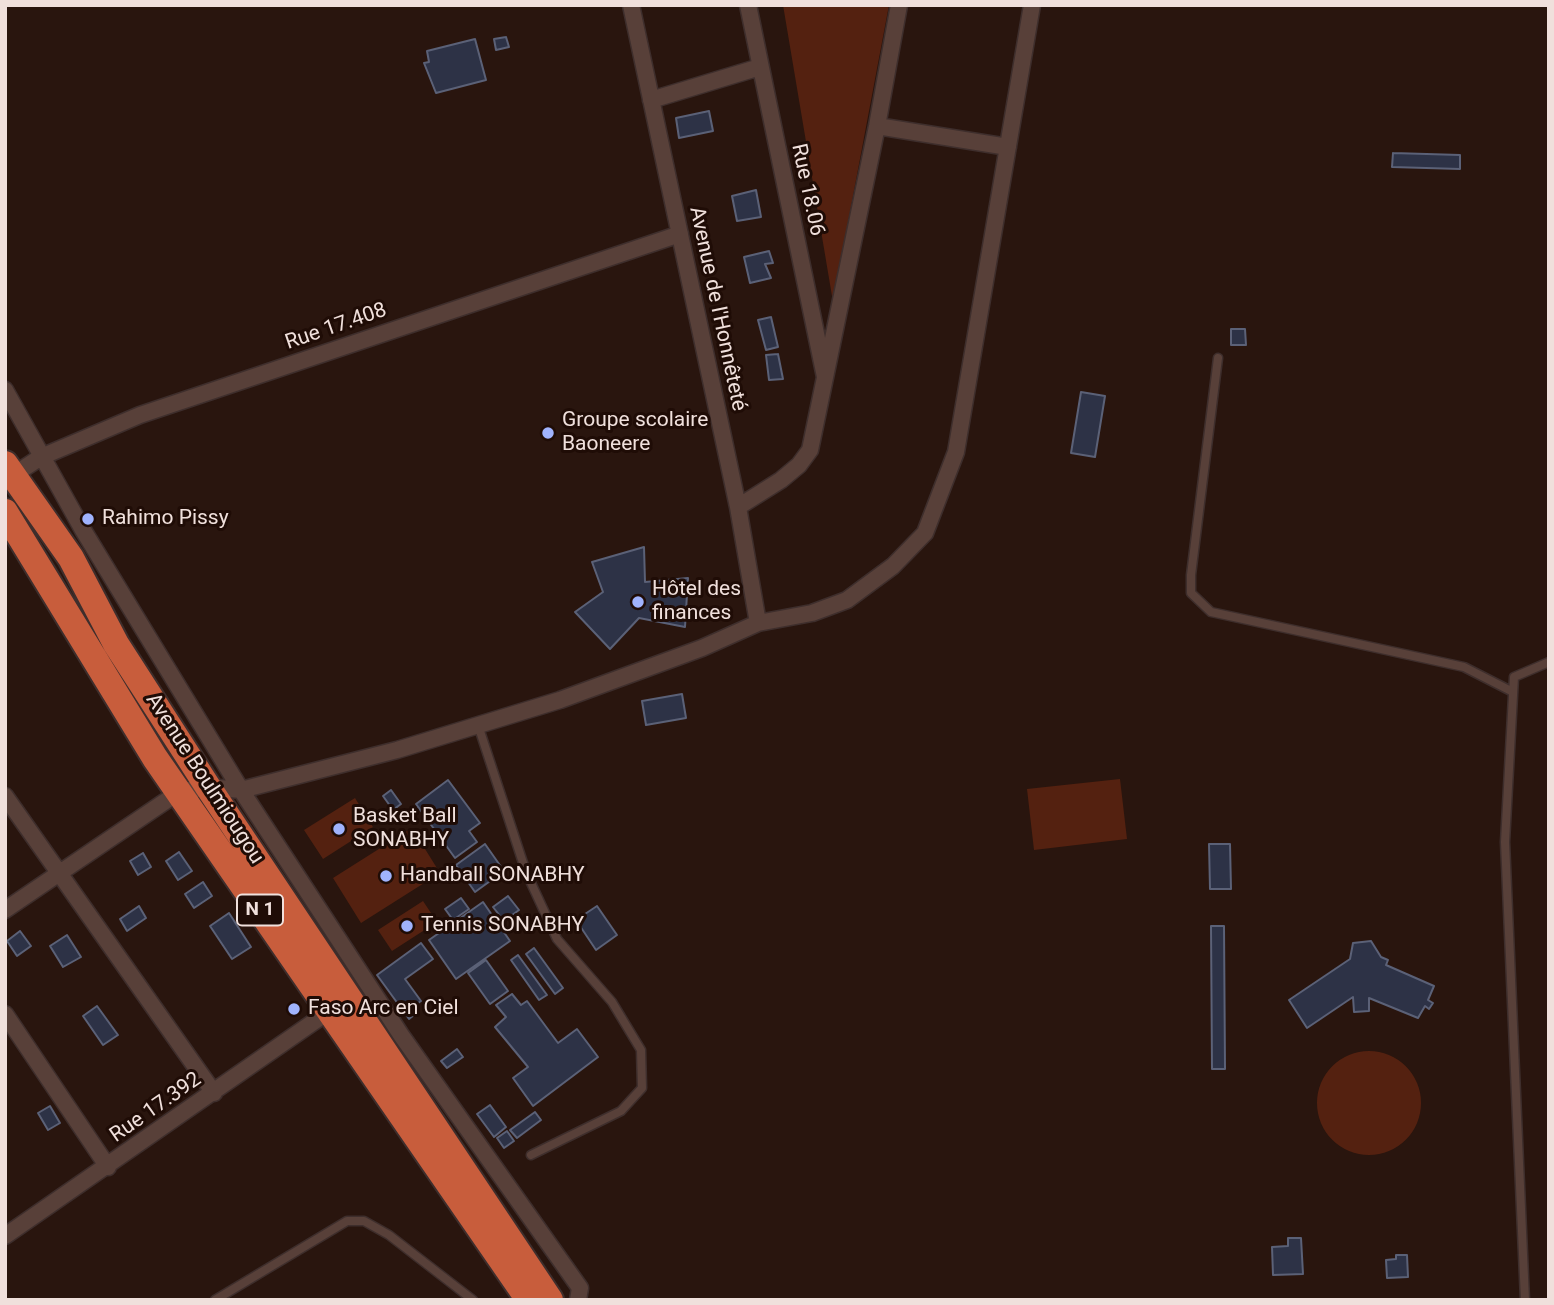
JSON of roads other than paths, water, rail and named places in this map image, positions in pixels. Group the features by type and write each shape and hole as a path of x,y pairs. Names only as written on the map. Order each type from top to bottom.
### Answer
{"highway":[{"name":"Avenue Boulmiougou","path":"9,470 71,558 116,644 208,786 550,1300"},
{"name":"Avenue Boulmiougou","path":"5,512 179,792 528,1300"}],"street":[{"name":"Avenue de l'Honnêteté","path":"631,5 738,507 758,623"},
{"name":"Rue 18.06","path":"748,5 826,383"},
{"path":"738,507 781,480 805,458 815,433 899,5"},
{"path":"5,910 179,792 208,786 241,790 397,750 478,725 650,667 758,623 812,614 846,600 893,566 925,533 956,452 1032,5"},
{"path":"651,100 760,68"},
{"path":"877,125 1008,148"},
{"name":"Rue 17.408","path":"9,470 141,415 680,234"},
{"path":"5,390 40,457 241,790 401,1035 579,1294"},
{"path":"5,796 214,1093"},
{"name":"Rue 17.392","path":"7,1232 108,1167 328,1012"},
{"path":"5,1014 108,1167"}],"lane":[{"path":"1218,358 1191,575 1192,593 1211,612 1464,667 1513,692"},
{"path":"1525,1300 1505,842 1514,677 1549,662"},
{"path":"478,725 526,872 557,939 628,1024 641,1050 642,1088 621,1111 531,1155"},
{"path":"215,1300 346,1221 363,1221 389,1235 473,1300"}],"place":[{"name":"Groupe scolaire Baoneere","path":"548,433"},
{"name":"Rahimo Pissy","path":"88,519"},
{"name":"Hôtel des finances","path":"638,602"},
{"name":"Basket Ball SONABHY","path":"339,829"},
{"name":"Handball SONABHY","path":"386,876"},
{"name":"Tennis SONABHY","path":"407,926"},
{"name":"Faso Arc en Ciel","path":"294,1009"}]}
